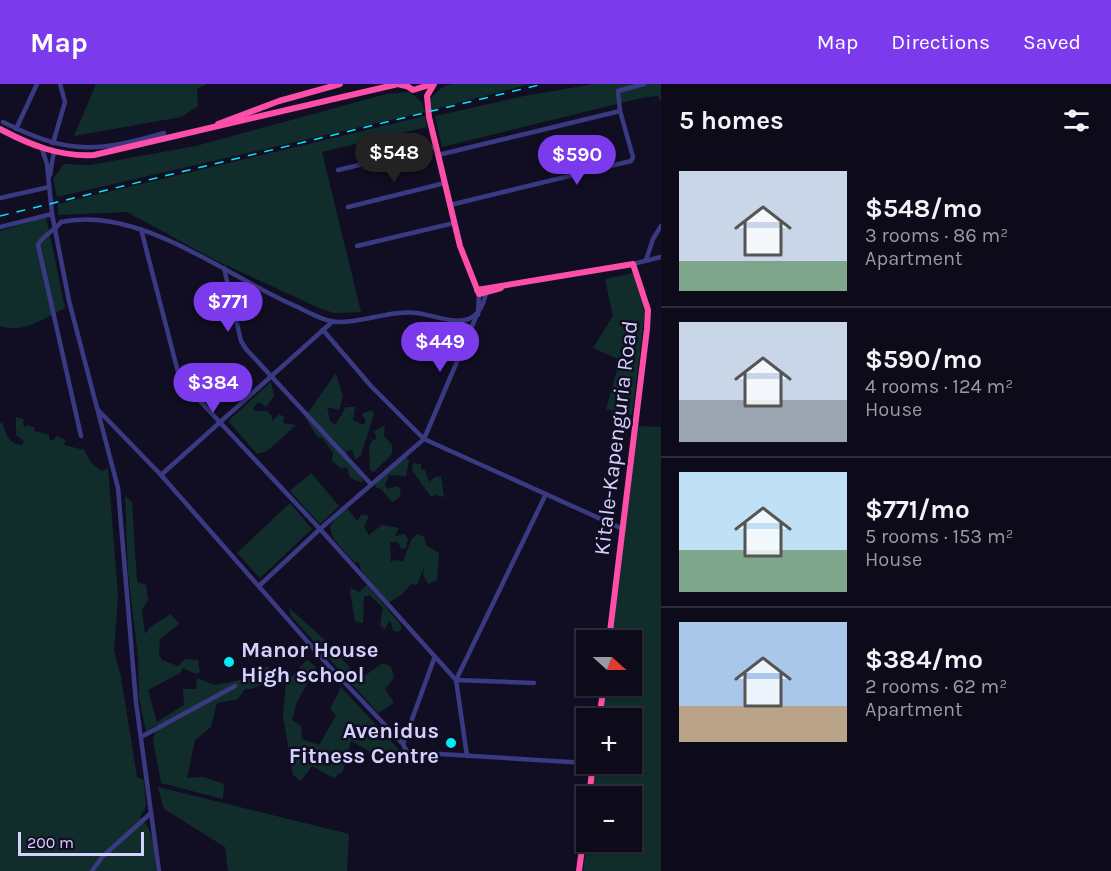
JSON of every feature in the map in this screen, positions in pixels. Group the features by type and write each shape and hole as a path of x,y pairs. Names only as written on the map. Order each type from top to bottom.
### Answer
{"highway":[{"path":"212,127 279,101 340,84"},
{"path":"1,130 42,149 82,156 110,153 398,84 405,85 427,102"},
{"path":"413,90 435,84"},
{"path":"435,84 428,92 427,102 436,147 454,223 472,276 482,291 633,264"},
{"name":"Kitale-Kapenguria Road","path":"610,630 648,319 646,303 633,264"},
{"path":"579,871 582,852"}],"street":[{"path":"16,129 37,84"},
{"path":"53,143 65,102 60,84"},
{"path":"450,205 631,161 633,157 620,111 618,91 644,84"},
{"path":"438,155 620,111"},
{"path":"1,130 1,121 53,143 73,148 118,146 164,133"},
{"path":"338,170 436,147"},
{"path":"42,149 49,178"},
{"path":"54,151 49,178 51,214 77,335 118,488 125,587 141,737 159,871"},
{"path":"348,207 445,183"},
{"path":"0,198 49,187"},
{"path":"0,227 51,214"},
{"path":"81,436 38,245 40,240 55,231 62,222 113,220 141,229 224,268 275,297 332,322 406,312 448,320 477,316"},
{"path":"357,246 454,223"},
{"path":"646,260 652,238 661,226"},
{"path":"141,229 178,372 220,422 456,680 534,683"},
{"path":"633,264 661,256"},
{"path":"224,268 241,341 370,483"},
{"path":"259,586 370,483 424,439 477,316 482,291"},
{"path":"161,475 332,322"},
{"path":"323,330 371,386 424,439 623,529"},
{"path":"97,410 161,475 328,665 411,753 576,762"},
{"path":"467,756 456,680 546,494"},
{"path":"404,744 435,659"},
{"path":"141,737 235,686"},
{"path":"92,871 102,856 151,813"}],"green space":[{"path":"96,84 207,84 197,89 198,106 181,117 74,136"},
{"path":"530,84 431,110 429,99 444,86"},
{"path":"594,84 661,84 661,103 658,96 641,98 442,147 435,116 524,96"},
{"path":"409,92 422,102 425,112 57,197 53,179 64,164 90,165 196,146 386,94"},
{"path":"425,116 427,127 322,152 361,312 334,313 319,308 217,261 127,212 58,215 58,204"},
{"path":"46,217 65,308 26,326 9,328 0,326 0,231"},
{"path":"633,273 645,313 632,415 606,409 620,360 593,348 613,316 605,279"},
{"path":"336,373 343,397 339,410 327,407 330,421 335,425 346,407 355,407 353,420 363,425 366,421 362,414 372,410 374,414 361,455 355,460 352,450 346,451 364,483 350,478 347,467 342,469 332,461 333,452 322,438 317,437 305,417"},
{"path":"271,382 274,396 266,407 258,402 253,408 255,411 267,411 272,416 272,421 279,414 284,417 283,423 296,425 267,451 257,454 228,421"},
{"path":"16,417 24,419 25,427 28,425 35,428 34,431 49,435 52,441 57,436 66,440 64,445 84,450 92,464 102,471 108,468 118,596 114,651 121,677 137,777 144,780 146,806 140,817 151,835 156,871 0,871 0,423 11,441 22,445 24,441 16,435"},
{"path":"385,425 384,436 392,445 392,454 374,472 370,470 369,446 373,440 377,439 374,431"},
{"path":"635,426 661,427 661,871 583,871 586,852 642,852 642,786 593,786 595,774 642,774 642,708 602,708 604,696 642,696 642,630 611,630"},
{"path":"405,457 409,460 406,476 389,475 385,485 387,489 398,486 401,490 399,498 392,502 381,489 376,488 375,483"},
{"path":"413,463 421,464 421,470 425,470 429,482 441,476 444,497 436,495 431,497 412,470"},
{"path":"311,473 339,506 320,524 290,491"},
{"path":"125,496 132,502 137,582 146,585 148,600 142,610 145,634 150,627 171,614 179,624 160,639 159,654 162,660 178,666 185,659 198,660 200,672 196,674 183,668 180,673 148,690 157,722 184,705 183,689 196,689 197,678 214,685 256,677 267,666 275,672 262,684 245,689 238,699 217,703 211,727 195,740 187,778 204,777 224,784 223,799 161,783 153,739 157,725 146,731 139,698 138,657 128,573"},
{"path":"290,503 312,529 260,578 237,553"},
{"path":"348,509 357,521 362,514 369,516 364,527 369,535 382,525 399,528 395,536 405,534 408,539 406,548 402,549 397,542 390,542 391,563 393,560 403,561 411,540 417,534 424,537 426,545 439,553 437,580 428,584 423,575 424,567 417,585 411,584 401,595 388,603 361,570 359,562 355,563 333,538 330,527 338,515"},
{"path":"367,585 402,629 397,632 393,630 390,620 385,629 380,626 383,608 370,595 364,597 363,623 355,621 351,588 359,592"},
{"path":"289,608 325,640 360,679 383,663 391,667 394,678 385,689 394,703 378,713 291,616"},
{"path":"307,660 316,667 297,702 292,720 301,726 302,739 319,745 336,716 330,709 341,687 400,751 402,762 390,763 351,741 343,771 334,778 312,766 301,781 293,775 283,716 286,682"},
{"path":"158,787 349,834 347,871 228,871 225,847 164,809"}],"railway":[{"path":"0,216 543,84"}],"place":[{"name":"Manor House High school","path":"229,662"},
{"name":"Avenidus Fitness Centre","path":"451,743"}]}
